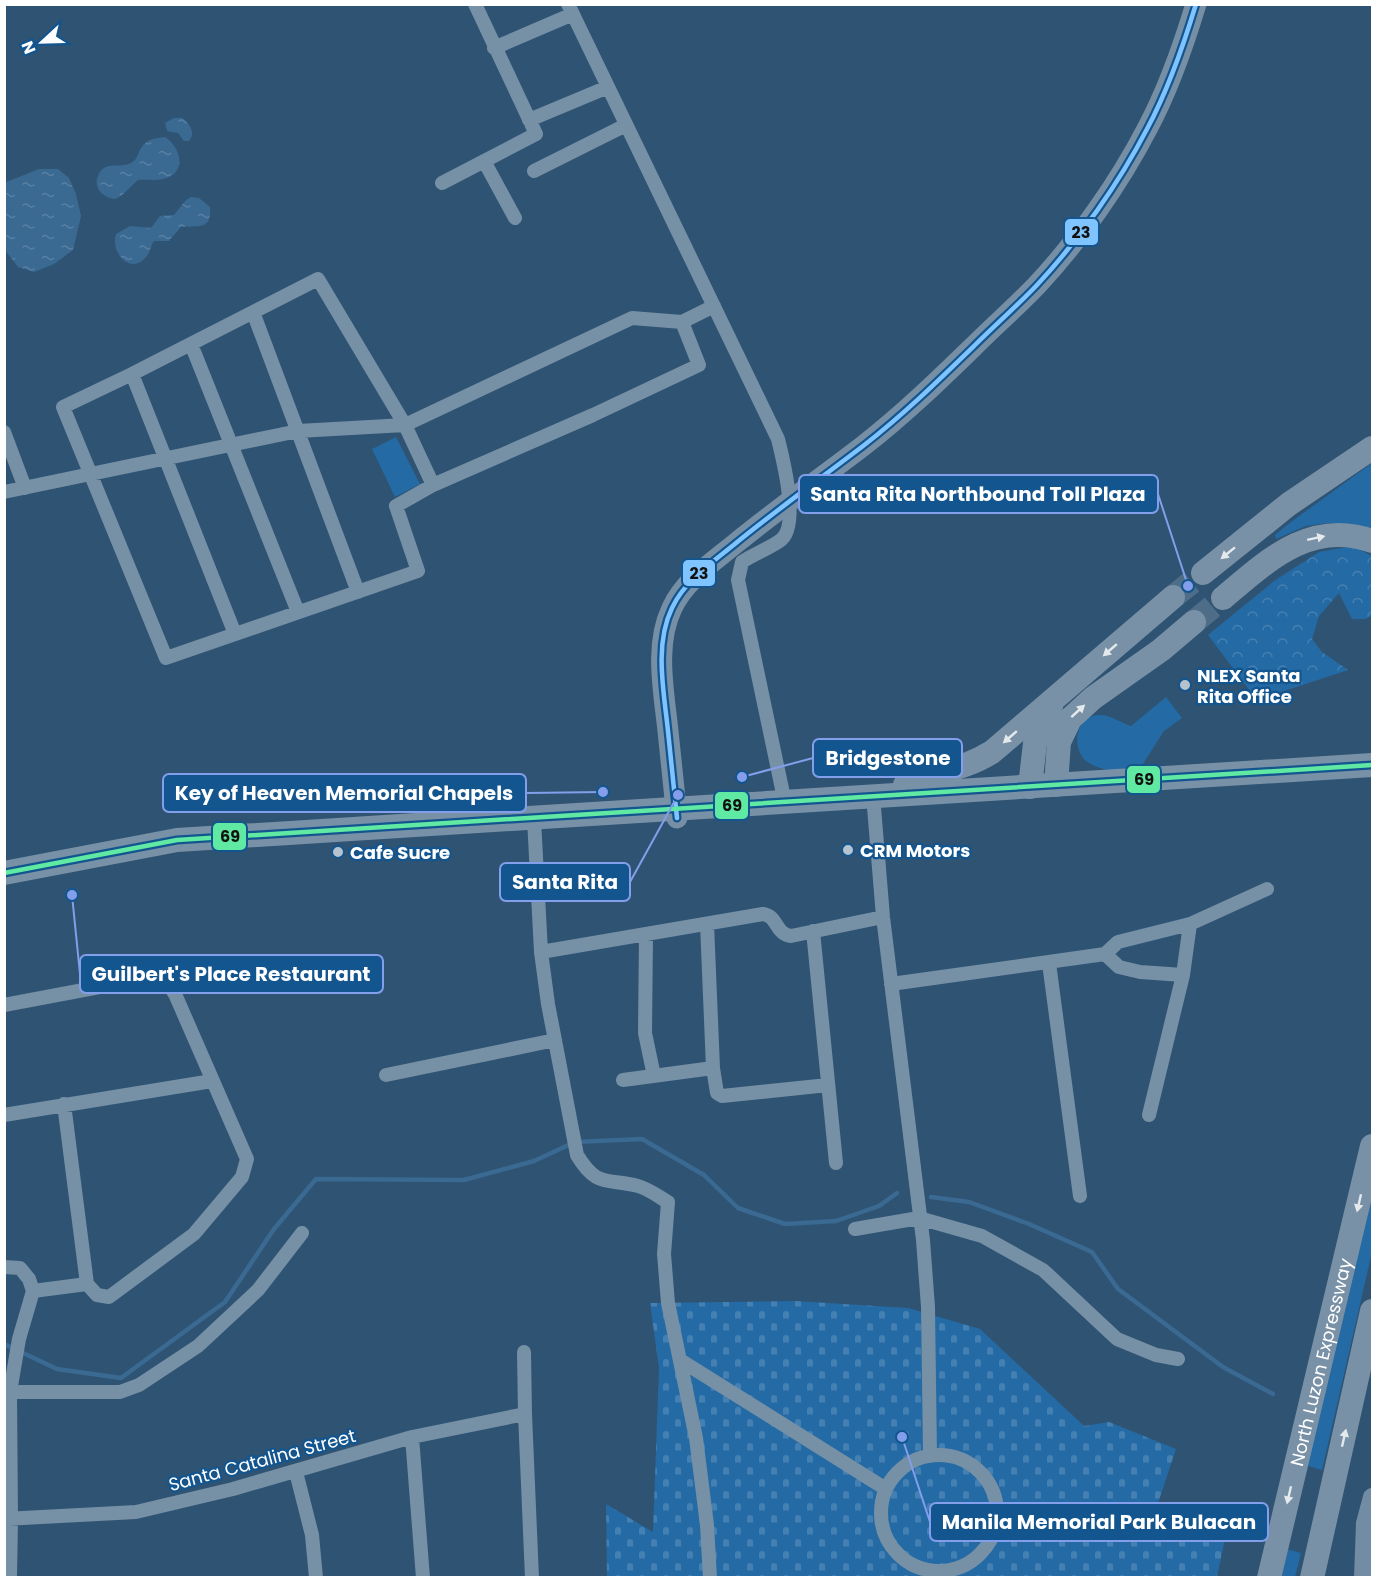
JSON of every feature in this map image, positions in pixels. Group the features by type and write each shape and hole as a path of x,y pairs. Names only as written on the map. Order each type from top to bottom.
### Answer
{"highway":[{"path":"1203,573 1289,504 1372,448"},
{"path":"1223,598 1266,562 1293,545 1324,536 1357,536 1372,541"},
{"path":"879,795 920,778 963,767 982,758 1055,699 1173,597"},
{"path":"1056,785 1059,742 1070,718 1093,698 1161,650 1194,622"},
{"path":"1030,787 1035,743 1055,699"},
{"path":"4,873 177,840 1372,765"},
{"name":"North Luzon Expressway","path":"1269,1578 1372,1146"},
{"path":"1312,1578 1372,1315"}],"main road":[{"path":"676,818 662,647 671,610 680,594 704,569 788,501 863,446 933,386 1038,284 1069,248 1126,167 1148,128 1169,82 1196,4"},
{"path":"1363,1578 1365,1523 1372,1497"}],"street":[{"path":"442,183 536,134 475,4"},
{"path":"494,48 570,9 778,439 785,467 790,523 783,538 742,562 738,580 785,803"},
{"path":"529,120 608,87"},
{"path":"534,171 626,125"},
{"path":"484,161 515,218"},
{"path":"433,485 405,425 318,279 63,407 166,658 418,571 396,506 433,485 593,415 699,364 682,322"},
{"path":"4,492 298,431 405,425 632,318 682,322 714,306"},
{"path":"253,312 358,592"},
{"path":"190,344 298,612"},
{"path":"132,374 235,634"},
{"path":"4,432 25,488"},
{"path":"879,795 882,917 920,1218 928,1307 930,1455"},
{"path":"534,819 542,952 555,1040 578,1155 584,1166 596,1178 641,1187 669,1202 664,1254 668,1303 696,1438 707,1525 710,1578"},
{"path":"891,984 1105,954 1118,942 1190,924 1267,889"},
{"path":"542,952 763,914 768,914 773,919 779,932 791,936 882,917"},
{"path":"707,924 713,1068 717,1093 723,1096 828,1085"},
{"path":"1149,1115 1183,975 1190,924"},
{"path":"813,931 836,1163"},
{"path":"646,935 645,1034 654,1076"},
{"path":"1105,954 1119,967 1140,972 1183,975"},
{"path":"1049,963 1080,1196"},
{"path":"4,1005 142,979 167,982 175,994 247,1159 242,1177 194,1234 109,1297 97,1295 87,1284 64,1104"},
{"path":"386,1075 555,1040"},
{"path":"623,1080 713,1068"},
{"path":"4,1115 212,1081"},
{"path":"855,1229 920,1218 982,1236 1043,1270 1117,1339 1155,1355 1178,1359"},
{"path":"10,1392 120,1392 139,1385 198,1346 258,1290 302,1233"},
{"path":"4,1267 20,1269 29,1279 33,1291 10,1371 9,1578"},
{"path":"33,1291 87,1284"},
{"path":"524,1352 532,1578"},
{"path":"680,1360 886,1489"},
{"name":"Santa Catalina Street","path":"8,1519 135,1512 296,1472 412,1437 525,1414"},
{"path":"412,1437 423,1578"},
{"path":"930,1455 950,1456 968,1463 983,1475 993,1492 997,1511 994,1531 985,1548 962,1567 946,1574 913,1565 898,1555 888,1540 882,1524 881,1506 886,1489 897,1473 912,1461 930,1455"},
{"path":"296,1472 312,1535 316,1578"}],"green space":[{"path":"396,437 420,484 395,497 372,449"},
{"path":"1372,463 1372,528 1328,523 1306,526 1276,539 1275,535 1287,525"},
{"path":"1353,546 1372,556 1372,615 1366,619 1352,619 1339,593 1319,616 1312,639 1322,652 1348,670 1257,700 1208,635 1274,581 1319,552"},
{"path":"1166,697 1182,718 1164,731 1141,767 1108,770 1092,765 1083,758 1079,752 1077,737 1086,719 1104,715 1131,726"},
{"path":"1372,1179 1372,1252 1322,1470 1305,1465"},
{"path":"795,1301 908,1308 980,1329 1084,1426 1109,1422 1176,1449 1155,1512 1226,1534 1217,1577 607,1577 606,1504 653,1532 659,1368 650,1303"},
{"path":"1287,1549 1301,1553 1295,1577 1279,1578"}],"water":[{"path":"174,118 182,118 190,126 192,135 189,141 184,141 178,133 167,131 165,123"},
{"path":"165,137 178,154 179,166 176,172 163,179 138,180 115,199 100,192 97,186 98,176 105,167 129,164 134,161 148,141"},
{"path":"39,169 58,169 69,178 76,194 81,216 73,250 54,264 34,272 18,267 5,250 4,183"},
{"path":"191,197 199,198 210,207 209,220 206,223 181,227 169,241 154,241 147,256 139,263 128,263 123,259 116,248 116,234 130,226 151,228 160,216 174,215"}],"waterway":[{"path":"4,1344 57,1369 121,1378 225,1302 274,1229 316,1179 464,1180 534,1161 575,1142 642,1139 704,1175 738,1208 785,1224 836,1221 879,1206 897,1193"},
{"path":"931,1197 969,1202 1029,1224 1092,1252 1118,1289 1223,1367 1273,1394"}],"tunnel":[{"path":"1173,597 1203,573"},
{"path":"1194,622 1223,598"}],"transit line":[{"name":"23","path":"677,818 663,685 662,653 666,622 678,598 692,580 709,565 906,410 1053,268 1124,170 1155,114 1196,4"},
{"name":"69","path":"4,873 177,840 1372,765"}],"place":[{"name":"Santa Rita Northbound Toll Plaza","path":"1188,586"},
{"name":"NLEX Santa Rita Office","path":"1185,685"},
{"name":"Bridgestone","path":"742,777"},
{"name":"Key of Heaven Memorial Chapels","path":"603,792"},
{"name":"Santa Rita","path":"678,795"},
{"name":"CRM Motors","path":"848,850"},
{"name":"Cafe Sucre","path":"338,852"},
{"name":"Guilbert's Place Restaurant","path":"72,895"},
{"name":"Manila Memorial Park Bulacan","path":"902,1437"}]}
